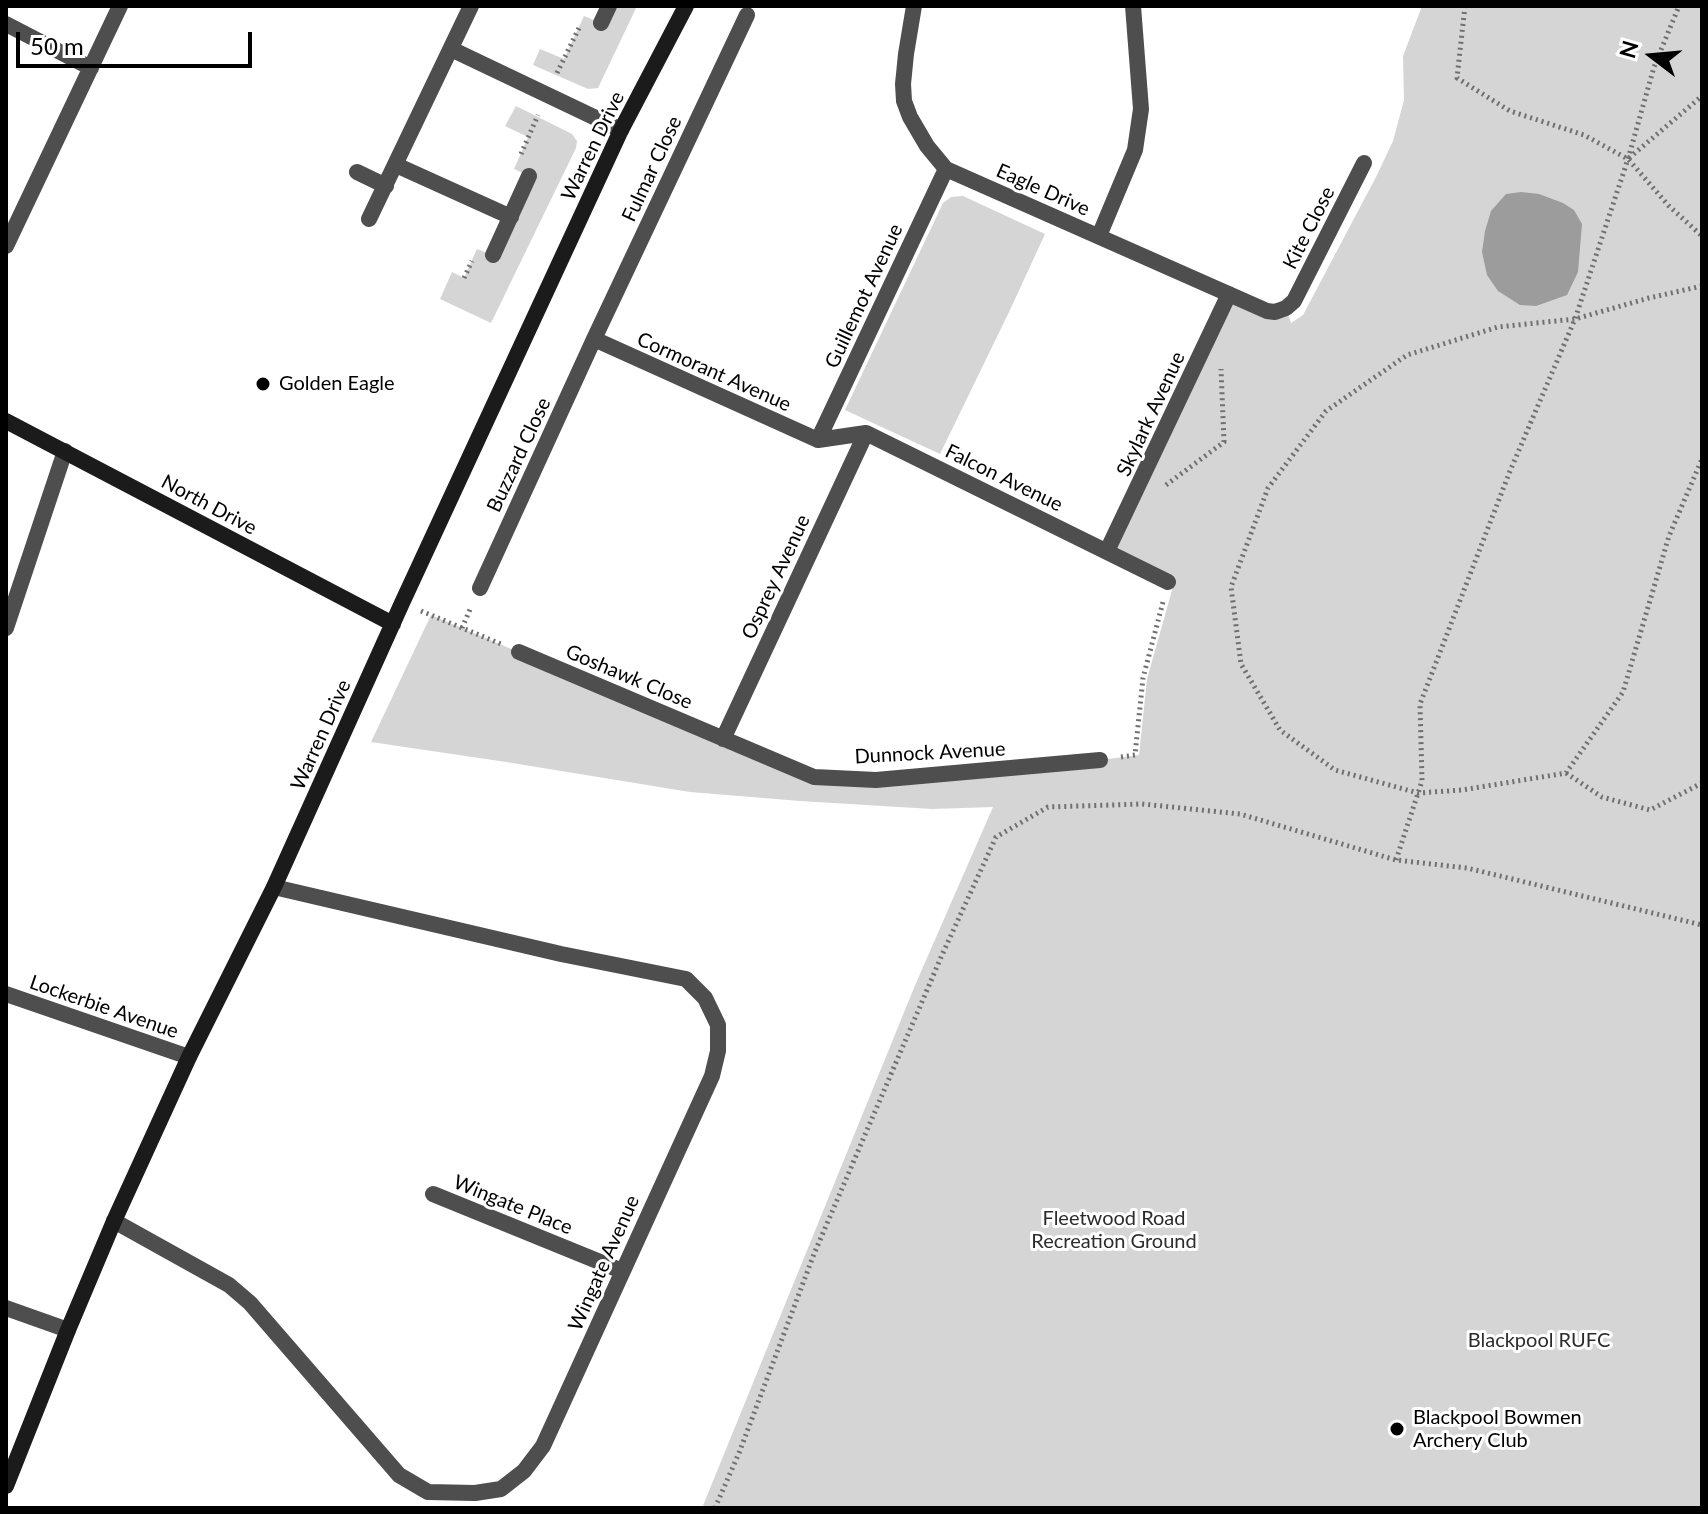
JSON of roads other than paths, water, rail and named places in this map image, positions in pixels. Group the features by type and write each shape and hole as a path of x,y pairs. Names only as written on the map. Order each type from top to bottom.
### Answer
{"main road":[{"name":"Warren Drive","path":"6,1486 114,1221 189,1057 274,887 621,130 686,6"},
{"name":"North Drive","path":"6,421 393,624"}],"street":[{"path":"6,246 120,6"},
{"path":"369,219 471,6"},
{"path":"601,23 609,6"},
{"name":"Eagle Drive","path":"914,6 906,54 904,101 927,146 946,169 1267,311 1286,308"},
{"path":"1099,236 1135,150 1139,123 1141,109 1133,6"},
{"name":"Fulmar Close","path":"594,339 747,15"},
{"path":"6,24 91,68"},
{"path":"451,49 621,130"},
{"name":"Kite Close","path":"1286,308 1294,301 1364,163"},
{"path":"396,165 511,217"},
{"name":"Guillemot Avenue","path":"818,440 946,169"},
{"path":"357,172 386,186"},
{"path":"493,255 529,176"},
{"name":"Skylark Avenue","path":"1107,551 1229,294"},
{"name":"Cormorant Avenue","path":"594,339 818,440"},
{"name":"Buzzard Close","path":"480,588 594,339"},
{"path":"818,440 866,433"},
{"name":"Falcon Avenue","path":"866,433 1168,582"},
{"name":"Osprey Avenue","path":"723,739 866,433"},
{"path":"6,628 65,451"},
{"name":"Goshawk Close","path":"519,652 723,739"},
{"name":"Dunnock Avenue","path":"723,739 814,777 876,780 1100,760"},
{"name":"Wingate Avenue","path":"114,1221 229,1285 250,1303 399,1475 428,1492 475,1493 501,1489 524,1471 543,1446 712,1076 718,1051 718,1025 705,998 686,979 561,954 274,887"},
{"name":"Lockerbie Avenue","path":"6,994 189,1057"},
{"name":"Wingate Place","path":"433,1194 622,1271"},
{"path":"6,1308 68,1330"}],"place":[{"name":"Golden Eagle","path":"263,384"},
{"name":"Blackpool Bowmen Archery Club","path":"1397,1429"}],"park label":[{"name":"Fleetwood Road Recreation Ground","path":"1114,1230"},
{"name":"Blackpool RUFC","path":"1539,1341"}]}
